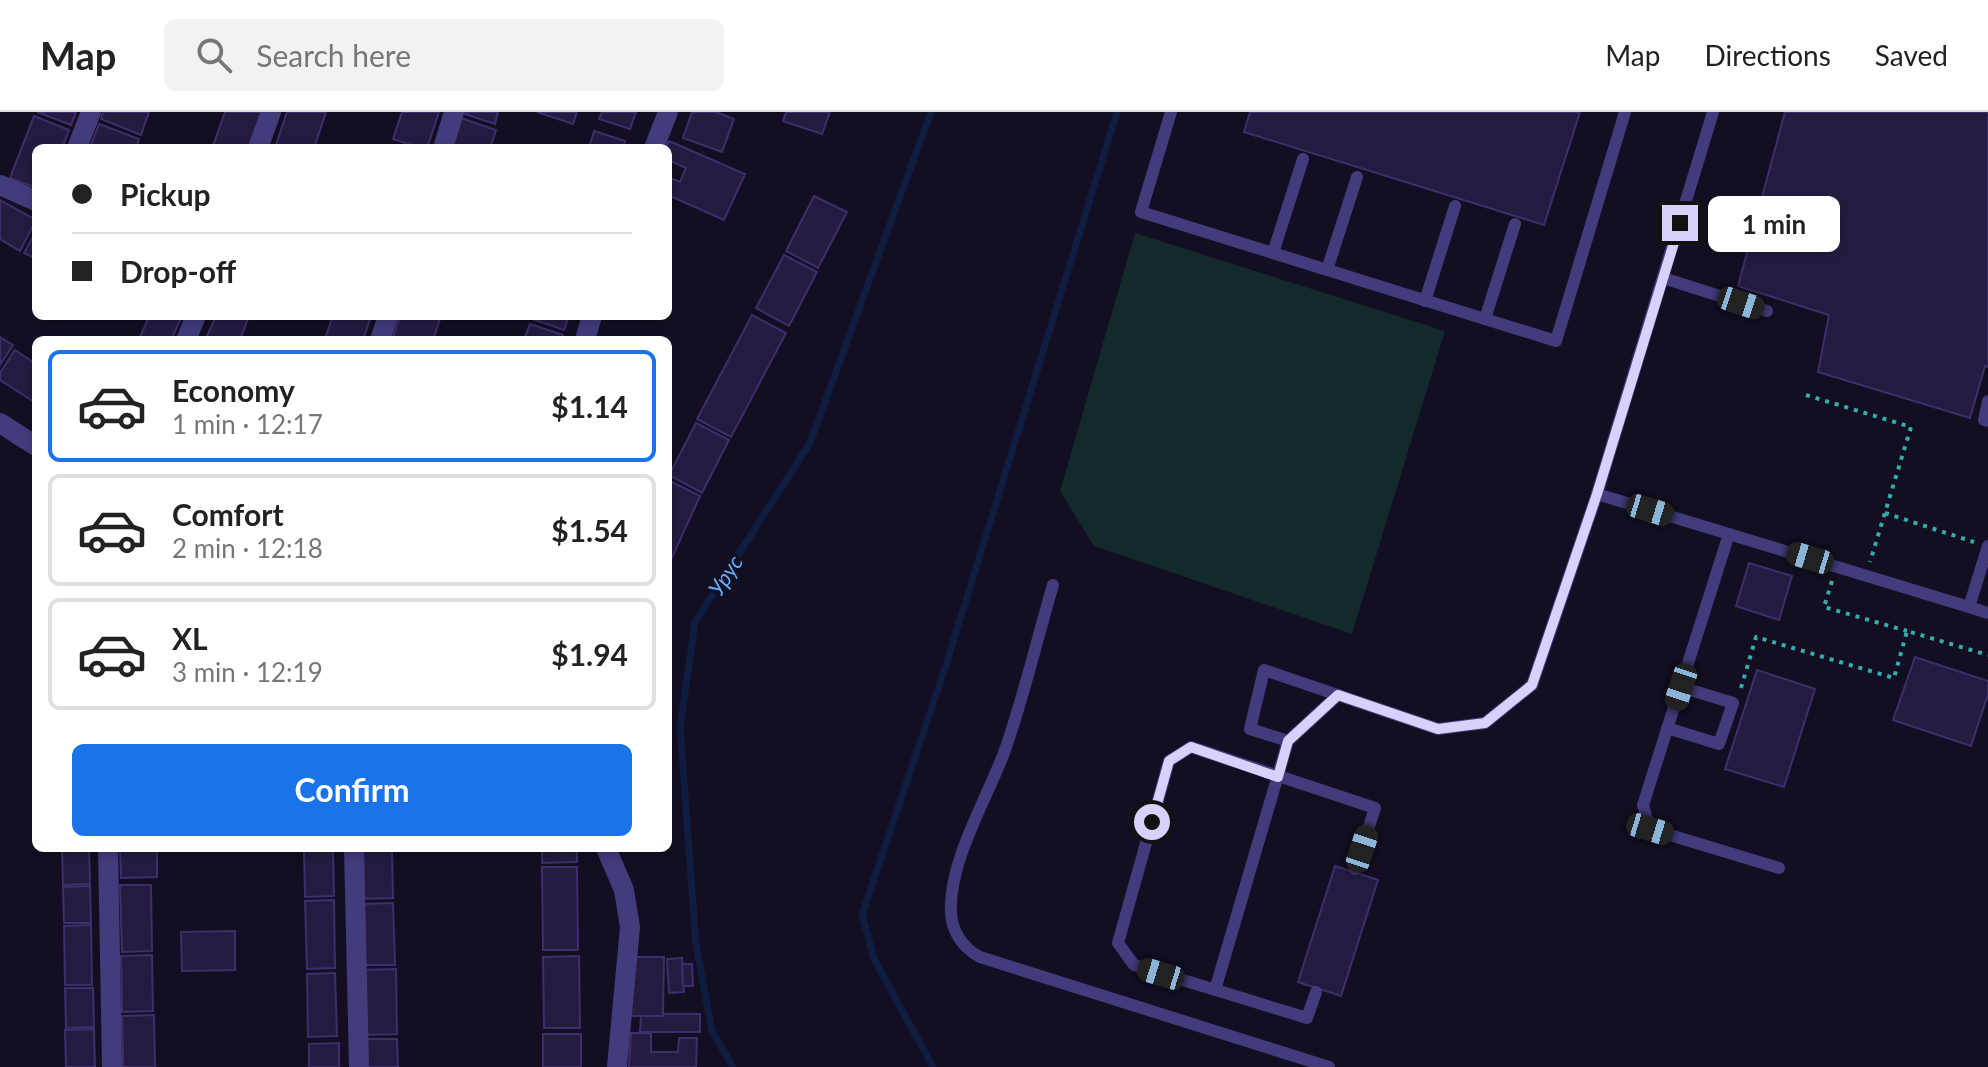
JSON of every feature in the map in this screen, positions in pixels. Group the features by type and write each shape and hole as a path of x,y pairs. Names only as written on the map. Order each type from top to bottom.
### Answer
{"street":[{"path":"79,144 91,112"},
{"path":"259,144 271,112"},
{"path":"444,144 454,112"},
{"path":"656,144 668,112"},
{"path":"0,185 32,199"},
{"path":"0,423 32,443"},
{"path":"108,852 112,1067"},
{"path":"354,852 359,1067"},
{"path":"608,852 624,890 630,927 617,1067"}],"lane":[{"path":"1171,112 1141,212 1556,341 1625,112"},
{"path":"1288,741 1250,729 1264,670 1438,729 1485,723 1532,685 1597,494 1713,112"},
{"path":"1273,253 1303,159"},
{"path":"1327,270 1357,177"},
{"path":"1425,301 1455,206"},
{"path":"1485,319 1515,224"},
{"path":"1663,278 1767,311"},
{"path":"1988,401 1984,420 1988,421"},
{"path":"1597,494 1988,613"},
{"path":"1729,534 1643,805 1650,829 1779,868"},
{"path":"1969,607 1988,546"},
{"path":"1053,585 1005,751 956,875 951,914 961,941 980,957 1329,1067"},
{"path":"1667,728 1719,744 1733,703 1681,687"},
{"path":"1215,990 1288,741 1338,695"},
{"path":"1316,992 1307,1018 1134,965 1118,943 1169,761 1191,747 1375,808 1355,869"}],"path":[{"path":"1806,395 1911,427 1866,575"},
{"path":"1885,513 1988,546"},
{"path":"1836,566 1824,607 1988,655"},
{"path":"1737,699 1756,637 1894,678 1907,631"}],"green space":[{"path":"1135,233 1445,331 1352,634 1094,546 1060,491"}],"building":[{"path":"37,112 76,112 71,125"},
{"path":"103,112 149,112 141,135 101,119"},
{"path":"225,112 262,112 250,144 214,144"},
{"path":"287,112 326,112 315,144 276,144"},
{"path":"402,112 439,112 428,144 409,144 393,139"},
{"path":"463,112 498,112 495,124"},
{"path":"537,112 577,112 573,124"},
{"path":"602,112 636,112 630,129 599,119"},
{"path":"692,112 716,112 734,119 722,152 683,138"},
{"path":"786,112 830,112 822,134 783,121"},
{"path":"1250,112 1580,112 1544,225 1244,132"},
{"path":"1785,112 1988,112 1988,367 1985,366 1970,418 1818,372 1829,315 1738,286"},
{"path":"34,116 69,130 64,144 32,144 32,186 10,178"},
{"path":"461,118 496,130 491,144 452,144"},
{"path":"99,124 139,139 137,144 92,144"},
{"path":"594,131 625,141 624,144 590,144"},
{"path":"669,141 745,174 724,220 672,197 672,179 680,182 686,168 672,162 672,144 668,144"},
{"path":"814,196 847,212 818,268 786,251"},
{"path":"0,200 32,218 32,228 20,251 0,239"},
{"path":"32,238 32,257 24,253"},
{"path":"784,255 817,272 789,326 756,308"},
{"path":"752,315 786,333 731,437 697,419"},
{"path":"147,320 180,320 173,336 141,336"},
{"path":"214,320 248,320 242,336 207,336"},
{"path":"332,320 370,320 364,336 326,336"},
{"path":"399,320 440,320 434,336 393,336"},
{"path":"535,320 568,320 564,330"},
{"path":"530,324 563,335 563,336 526,336"},
{"path":"0,337 13,345 0,365"},
{"path":"15,350 32,361 32,400 0,380 0,373"},
{"path":"696,423 729,440 702,493 672,477 672,469"},
{"path":"672,482 700,496 672,558"},
{"path":"1749,563 1792,576 1779,620 1736,606"},
{"path":"1915,657 1988,681 1988,694 1971,746 1893,720"},
{"path":"1757,670 1815,689 1784,787 1725,769"},
{"path":"62,852 89,852 90,884 63,885"},
{"path":"120,852 157,852 157,877 121,878"},
{"path":"304,852 333,852 334,896 305,897"},
{"path":"360,852 392,852 393,898 361,899"},
{"path":"542,852 577,852 577,862 542,863"},
{"path":"1335,866 1378,880 1341,996 1298,982"},
{"path":"542,867 577,867 578,950 543,950"},
{"path":"120,885 151,885 152,951 122,952"},
{"path":"90,886 91,923 64,923 63,887"},
{"path":"334,900 335,968 307,969 305,901"},
{"path":"393,903 395,965 362,965 360,904"},
{"path":"91,925 92,985 65,985 64,926"},
{"path":"235,931 235,970 182,971 181,932"},
{"path":"152,955 153,1011 122,1012 121,956"},
{"path":"579,956 580,1028 544,1028 543,957"},
{"path":"631,957 664,957 663,1016 631,1016"},
{"path":"682,958 684,992 669,993 667,959"},
{"path":"682,964 692,964 693,986 683,986"},
{"path":"396,969 397,1034 362,1035 361,970"},
{"path":"335,973 337,1036 308,1037 307,974"},
{"path":"65,988 93,988 94,1027 66,1028"},
{"path":"700,1014 700,1032 640,1032 641,1016"},
{"path":"154,1015 155,1067 123,1067 122,1016"},
{"path":"94,1029 95,1067 66,1067 65,1030"},
{"path":"631,1033 651,1033 651,1052 678,1052 679,1038 697,1038 696,1067 629,1067"},
{"path":"543,1034 581,1034 581,1067 543,1067"},
{"path":"361,1039 397,1039 398,1067 362,1067"},
{"path":"339,1043 339,1067 309,1067 309,1044"}],"waterway":[{"name":"Урус","path":"733,1067 712,1031 696,945 680,727 695,622 810,443 931,112"},
{"path":"933,1067 874,959 862,915 946,665 1117,112"}],"route":[{"path":"1152,822 1169,761 1191,747 1278,777 1288,741 1338,695 1438,729 1485,723 1532,685 1597,494 1680,223"}]}
